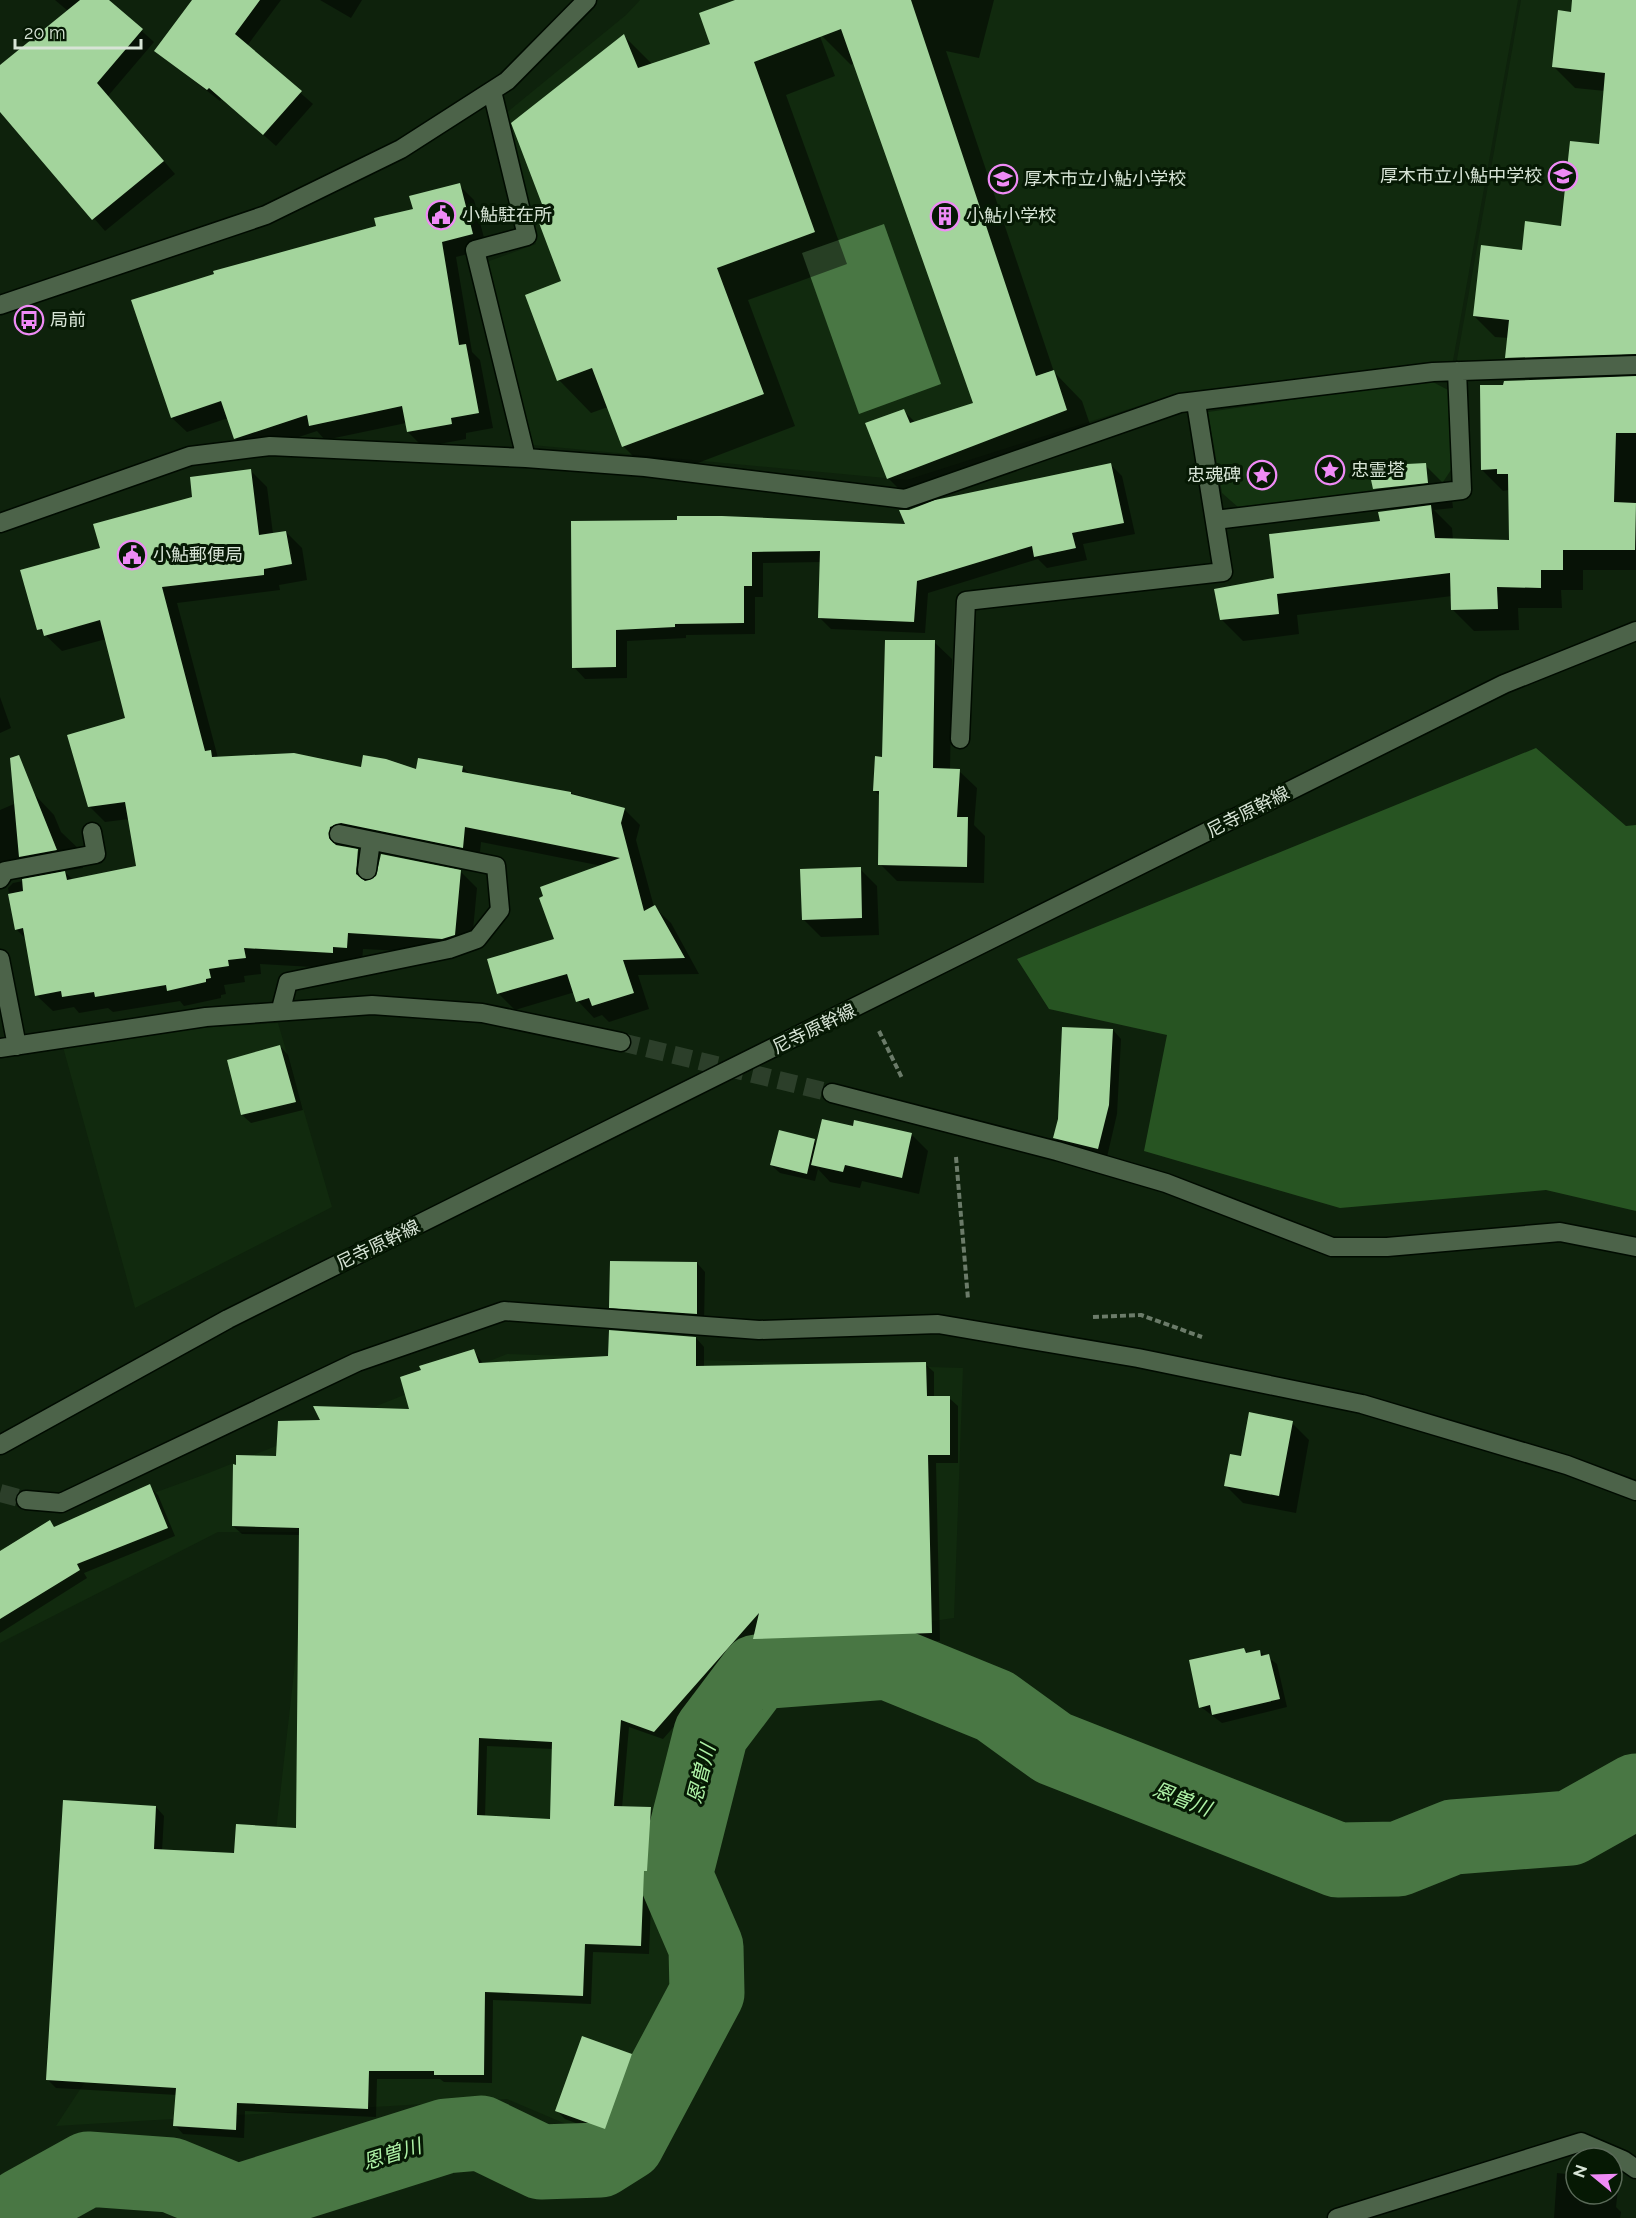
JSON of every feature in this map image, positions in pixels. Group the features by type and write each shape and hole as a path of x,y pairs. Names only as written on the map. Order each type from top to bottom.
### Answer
{"street":[{"path":"0,305 266,215 401,149 507,81 587,0"},
{"path":"492,91 527,236 474,250 526,458"},
{"path":"0,523 190,456 270,446 526,458 645,467 905,499 1180,403 1196,403 1456,371 1636,364"},
{"path":"1215,520 1463,498 1456,371"},
{"path":"960,739 966,601 1223,572 1196,403"},
{"name":"尼寺原幹線","path":"0,1445 228,1319 1504,684 1636,630"},
{"path":"0,879 5,871 103,852 92,832"},
{"path":"281,1010 288,982 449,949 477,939 500,910 496,866 339,834"},
{"path":"367,870 371,841"},
{"path":"0,959 9,1047 206,1017 372,1005 482,1013 621,1042"},
{"path":"832,1093 1057,1151 1166,1183 1332,1247 1387,1247 1560,1232 1636,1247"},
{"path":"26,1500 61,1503 357,1362 504,1311 759,1330 938,1324 1138,1358 1362,1404 1568,1465 1636,1491"},
{"path":"1337,2218 1581,2142 1623,2160 1636,2169"}],"path":[{"path":"866,1003 907,1088"},
{"path":"955,1125 970,1330"}],"shaded area":[{"name":"厚木市立小鮎小学校","path":"640,0 1518,0 1452,366 1179,393 907,480 532,445 481,264 536,244 505,114 626,15"},
{"name":"厚木市立小鮎中学校","path":"1521,0 1636,0 1636,352 1456,365"},
{"path":"884,224 941,384 859,414 802,253"},
{"path":"1429,380 1452,392 1455,464 1441,485 1239,508 1222,493 1208,412"},
{"path":"1536,748 1626,826 1636,825 1636,1211 1546,1190 1340,1208 1144,1151 1167,1035 1049,1009 1017,959"},
{"path":"278,1023 332,1207 135,1308 63,1047 198,1028"},
{"path":"507,1354 963,1368 954,1618 755,1647 655,1813 688,1991 606,2141 507,2099 56,2126 175,1945 263,1945 310,1532 218,1532 0,1643 0,1549 206,1474"}],"building":[{"path":"80,0 109,0 143,29 97,83 164,161 92,220 0,112 0,65"},
{"path":"192,0 260,0 235,34 302,91 263,135 209,88 207,90 154,51"},
{"path":"735,0 911,0 1036,376 1054,370 1067,410 887,479 865,423 904,409 910,423 973,403 841,29 754,62 815,232 717,268 764,394 622,447 592,368 557,381 525,295 561,281 536,215 545,212 511,123 624,34 638,68 710,44 699,13"},
{"name":"厚木市立小鮎中学校","path":"1572,0 1636,0 1636,354 1505,358 1509,320 1473,316 1481,245 1522,250 1525,221 1561,226 1570,141 1599,144 1605,73 1552,67 1558,10 1571,12"},
{"path":"460,183 473,234 442,242 459,345 466,344 479,413 451,418 452,424 407,432 402,406 309,426 307,415 234,439 221,401 171,418 131,300 214,274 213,271 376,226 374,218 413,209 409,196"},
{"path":"1636,376 1636,433 1616,433 1614,502 1636,503 1635,550 1563,550 1563,570 1541,570 1541,588 1497,587 1498,609 1451,610 1450,573 1277,594 1279,614 1220,620 1214,589 1274,578 1269,534 1380,521 1378,512 1431,505 1435,538 1509,540 1508,474 1497,474 1497,469 1481,470 1480,385 1503,385 1504,381"},
{"path":"1111,463 1124,523 1072,533 1076,548 1034,557 1032,546 917,581 914,622 818,618 820,551 752,552 752,586 744,586 744,623 675,624 675,627 616,630 616,667 572,668 571,521 677,520 677,516 722,516 905,524 899,510 909,510 935,500"},
{"path":"1426,463 1428,483 1373,489 1368,466"},
{"path":"251,469 259,535 286,531 292,564 264,569 264,575 162,587 205,751 211,750 212,757 294,753 361,767 363,755 386,759 416,769 418,758 463,766 462,772 571,792 571,794 625,808 621,823 644,911 655,905 685,958 623,960 634,993 592,1006 589,998 576,1002 567,974 497,994 487,959 554,939 539,898 543,896 540,887 620,858 465,827 463,848 341,823 330,827 329,838 336,845 358,849 356,874 365,881 376,876 381,854 461,870 455,935 442,939 348,933 347,948 333,947 333,953 244,948 246,958 228,960 229,966 209,969 211,978 206,979 206,982 167,991 166,985 95,997 94,992 62,997 61,991 35,996 23,928 15,930 8,894 23,891 22,879 65,871 67,880 136,866 125,802 88,807 67,735 125,718 100,620 44,636 42,629 37,630 20,570 100,548 93,524 192,497 190,477"},
{"path":"885,640 935,640 933,768 960,769 957,817 968,817 967,867 878,865 879,791 873,791 875,756 882,757"},
{"path":"19,755 57,850 19,857 10,758"},
{"path":"861,867 862,918 802,920 800,869"},
{"path":"1062,1027 1113,1029 1109,1105 1098,1149 1053,1138 1058,1119"},
{"path":"280,1045 296,1102 241,1115 227,1060"},
{"path":"822,1119 853,1126 854,1120 912,1133 902,1178 845,1165 843,1172 811,1165"},
{"path":"779,1130 815,1139 807,1174 770,1165"},
{"path":"610,1261 697,1262 697,1314 609,1308"},
{"path":"609,1330 696,1337 696,1366 926,1362 927,1396 950,1396 950,1455 928,1455 932,1633 753,1639 759,1613 654,1732 621,1720 614,1806 651,1807 647,1871 644,1871 641,1946 585,1944 583,1996 485,1992 484,2075 434,2075 434,2071 369,2071 368,2109 237,2103 236,2130 173,2126 176,2088 46,2080 63,1800 156,1806 154,1849 234,1853 236,1824 296,1828 299,1528 232,1526 233,1464 236,1465 236,1455 276,1456 278,1421 320,1420 313,1406 409,1409 400,1377 421,1370 419,1366 474,1349 479,1363 608,1356","holes":["479,1738 552,1742 550,1819 477,1815"]},
{"path":"1249,1412 1293,1421 1279,1496 1224,1486 1230,1454 1241,1456"},
{"path":"150,1484 168,1528 77,1564 80,1570 0,1619 0,1551 50,1520 54,1527"},
{"path":"1244,1648 1246,1653 1260,1650 1261,1656 1269,1654 1280,1699 1212,1715 1210,1705 1199,1708 1189,1660"},
{"path":"582,2036 632,2054 605,2129 555,2111"}],"waterway":[{"name":"恩曽川","path":"13,2218 23,2205 88,2169 171,2175 237,2202 446,2136 481,2133 541,2162 600,2160 627,2143 707,1993 706,1947 675,1875 711,1733 757,1672 887,1662 995,1706 1053,1748 1338,1860 1398,1859 1453,1837 1570,1828 1636,1791"}],"tunnel":[{"path":"621,1042 832,1093"},
{"path":"0,1493 26,1500"}],"place":[{"name":"厚木市立小鮎中学校","path":"1563,176"},
{"name":"厚木市立小鮎小学校","path":"1003,179"},
{"name":"小鮎駐在所","path":"441,215"},
{"name":"小鮎小学校","path":"945,216"},
{"name":"局前","path":"29,320"},
{"name":"忠霊塔","path":"1330,470"},
{"name":"忠魂碑","path":"1262,475"},
{"name":"小鮎郵便局","path":"132,555"}]}
